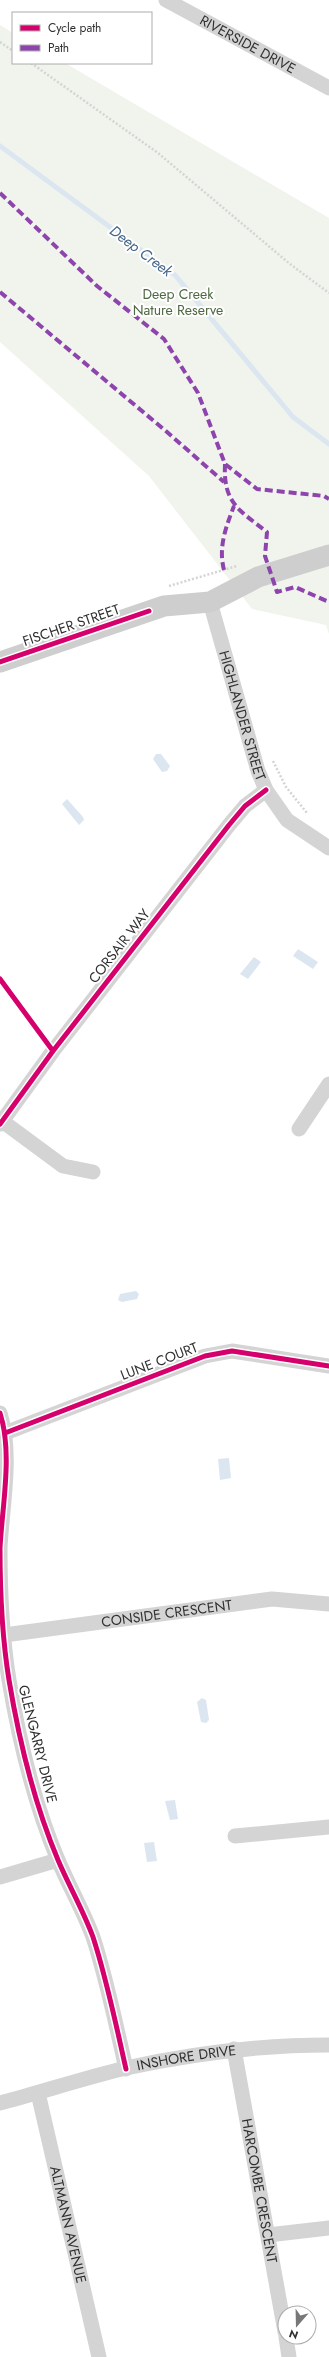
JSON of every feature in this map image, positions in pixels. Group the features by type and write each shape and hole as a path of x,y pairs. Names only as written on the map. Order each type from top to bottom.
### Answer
{"street":[{"name":"RIVERSIDE DRIVE","path":"166,0 329,88"},
{"name":"FISCHER STREET","path":"0,662 164,606 210,602 258,577 329,555"},
{"name":"HIGHLANDER STREET","path":"210,602 258,771 266,790 287,820 329,848"},
{"name":"CORSAIR WAY","path":"1,1123 53,1051 229,824 245,806 266,790"},
{"path":"299,1129 329,1084"},
{"path":"1,1123 63,1166 93,1172"},
{"name":"LUNE COURT","path":"5,1433 205,1356 232,1351 329,1366"},
{"name":"GLENGARRY DRIVE","path":"0,1413 5,1433 0,1551 4,1635 9,1678 18,1727 30,1773 58,1860 80,1904 103,1970 126,2069"},
{"name":"CONSIDE CRESCENT","path":"4,1635 272,1599 329,1604"},
{"path":"235,1836 329,1827"},
{"path":"0,1877 58,1860"},
{"name":"INSHORE DRIVE","path":"0,2103 126,2069 234,2049 275,2045 329,2045"},
{"name":"HARCOMBE CRESCENT","path":"234,2049 280,2305"},
{"name":"ALTMANN AVENUE","path":"38,2093 99,2357"},
{"path":"268,2235 329,2228"},
{"path":"287,2345 289,2357"}],"path":[{"path":"0,42 12,50"},
{"path":"32,64 158,153 290,264 329,293"},
{"path":"166,587 242,564"},
{"path":"272,760 286,787 312,816"}],"green space":[{"name":"Deep Creek Nature Reserve","path":"0,25 12,32 12,64 67,64 329,218 329,634 326,625 252,609 149,476 0,342"}],"shaded area":[{"path":"156,754 161,754 170,766 167,771 162,772 153,759"},
{"path":"67,799 83,817 84,820 79,825 62,804"},
{"path":"298,949 318,962 313,969 293,956"},
{"path":"254,957 261,962 248,979 240,974"},
{"path":"136,1291 139,1294 137,1299 122,1302 118,1300 120,1294"},
{"path":"229,1458 231,1478 220,1480 218,1459"},
{"path":"202,1698 206,1700 209,1720 206,1723 201,1722 197,1702"},
{"path":"175,1800 178,1819 170,1820 165,1801"},
{"path":"154,1842 157,1861 147,1862 144,1843"}],"waterway":[{"name":"Deep Creek","path":"0,146 175,275 293,417 329,444"}],"marked path":[{"path":"0,193 97,286 164,339 198,393 225,464 257,489 324,496 329,499"},
{"path":"0,292 167,432 224,482"},
{"path":"225,464 225,477 230,497 248,518 267,532 265,556 277,592 295,587 329,602"},
{"path":"224,570 222,562 222,545 234,506"}],"cycle path":[{"path":"0,662 149,611"},
{"path":"0,1124 53,1051 229,825 245,806 266,790"},
{"path":"0,979 53,1051"},
{"path":"5,1433 205,1356 232,1351 329,1366"},
{"path":"0,1413 6,1445 6,1480 0,1548 1,1597 3,1631 13,1703 28,1771 49,1838 89,1927 98,1953 126,2069"}]}
